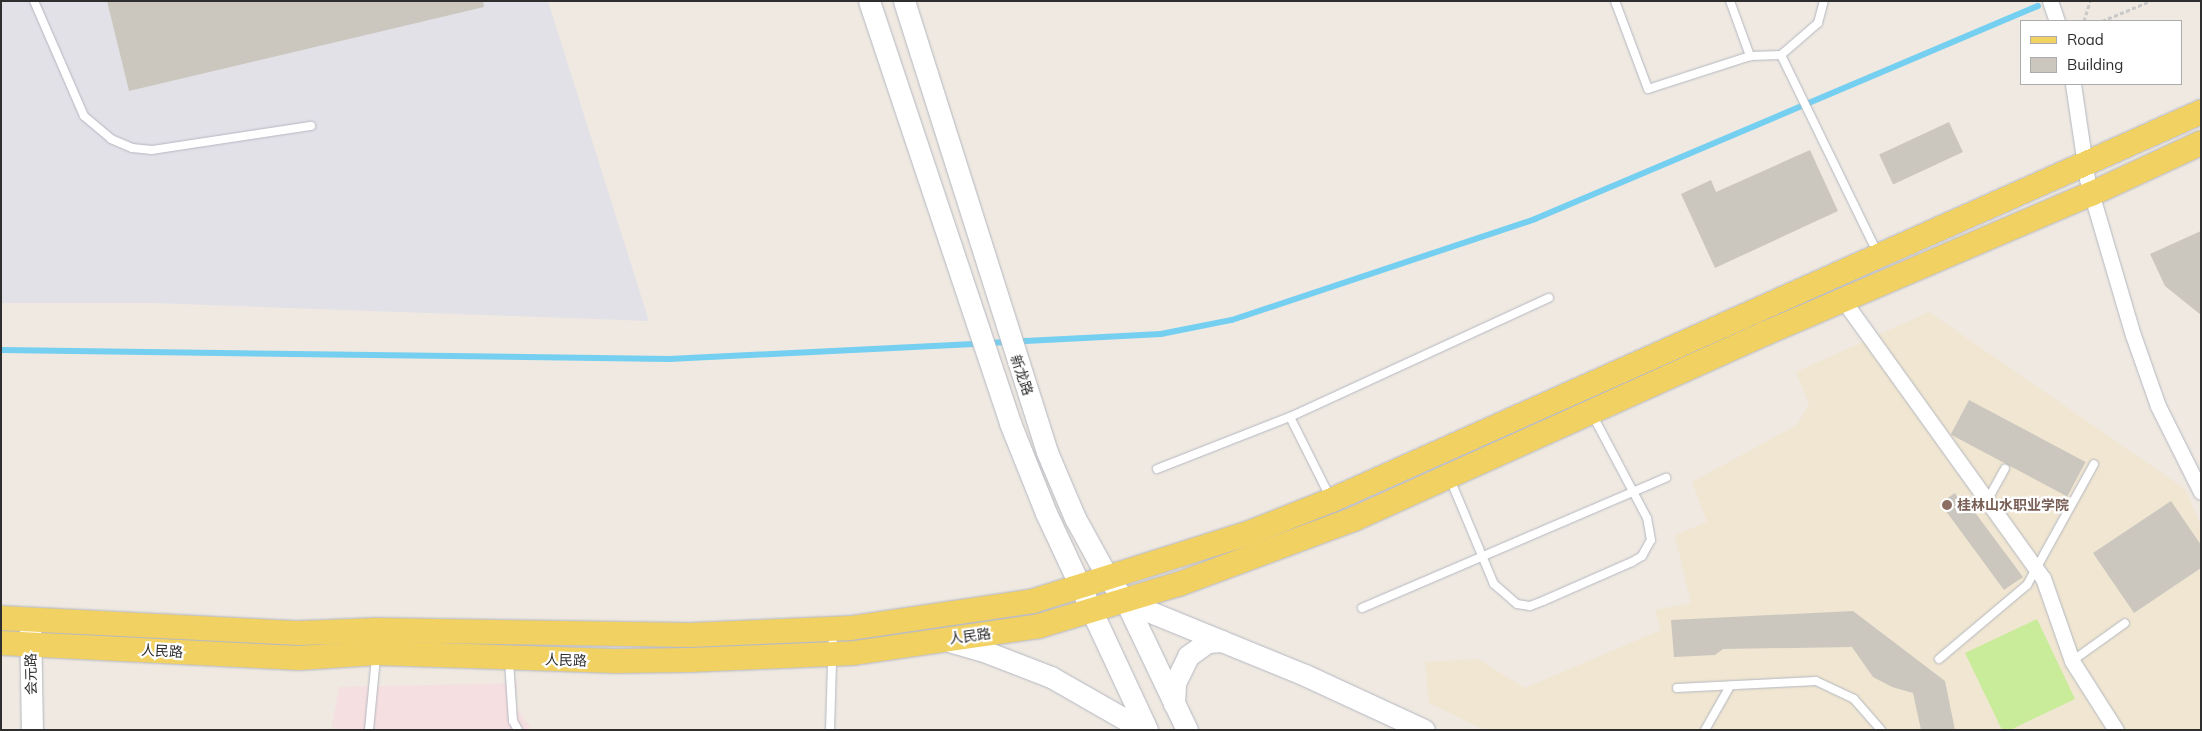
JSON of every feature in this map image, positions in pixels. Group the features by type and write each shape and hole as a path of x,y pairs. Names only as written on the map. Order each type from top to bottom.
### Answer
{"main road":[{"name":"新龙路","path":"869,1 1010,423 1046,513 1146,730"},
{"name":"新龙路","path":"904,1 1001,314 1034,413 1075,518 1108,578 1126,602 1187,730"},
{"name":"人民路","path":"509,646 690,635 833,629 1033,601 1080,584 1108,578 1249,533 1332,500 1878,256 2086,166 2201,112"},
{"name":"人民路","path":"1,618 300,633 377,642 509,646 672,661 832,654 1039,626 1126,602 1354,519 1843,300 2092,194 2201,143"},
{"path":"1126,602 1222,641 1424,730"},
{"name":"会元路","path":"30,619 32,730"},
{"path":"944,640 981,650 1050,676 1146,730"},
{"path":"1174,704 1175,683 1188,656 1207,642 1222,641"},
{"name":"人民路","path":"1,643 299,658 377,642"}],"street":[{"path":"2050,1 2057,20"},
{"path":"2073,85 2092,194 2147,379 2201,492"},
{"path":"1843,300 2047,586 2072,661 2116,730"}],"lane":[{"path":"34,1 84,116 111,139 132,148 152,150 312,126"},
{"path":"1615,1 1648,88 1750,56 1781,55 1818,23 1824,1"},
{"path":"1730,1 1750,56"},
{"path":"1781,55 1878,256"},
{"path":"1157,469 1290,417 1549,298"},
{"path":"1449,476 1494,584 1504,596 1524,606 1543,601 1642,556 1650,540 1650,528 1591,412"},
{"path":"1290,417 1332,500"},
{"path":"1939,659 2027,584 2094,464"},
{"path":"1987,501 2006,469"},
{"path":"1362,608 1666,478"},
{"path":"2072,661 2125,623"},
{"path":"830,730 833,629"},
{"path":"369,730 377,642"},
{"path":"509,646 514,721 518,730"},
{"path":"1677,688 1816,681 1854,699 1881,730"},
{"path":"1705,730 1730,686"}],"path":[{"path":"2084,20 2090,1"},
{"path":"2104,20 2150,1"}],"shaded area":[{"path":"1,1 548,1 649,321 154,303 1,303"},
{"name":"桂林山水职业学院","path":"1929,312 2185,489 2201,526 2201,730 1485,730 1429,703 1425,662 1478,659 1525,688 1661,630 1655,610 1691,603 1675,535 1707,522 1692,482 1797,425 1809,404 1796,372"},
{"path":"517,683 515,706 532,730 331,730 339,687"}],"green space":[{"path":"2037,619 2075,699 2010,730 2002,730 1965,653"}],"building":[{"path":"107,1 483,1 484,7 129,91"},
{"path":"1949,122 1963,152 1893,184 1879,155"},
{"path":"1810,150 1838,211 1715,268 1681,194 1711,180 1716,192"},
{"path":"2201,231 2201,315 2165,286 2150,254"},
{"path":"1969,400 2086,462 2067,496 1951,434"},
{"path":"1955,493 1958,498 1962,495 2023,577 2004,590 1940,503"},
{"path":"2171,501 2201,545 2201,568 2134,613 2093,553"},
{"path":"1853,611 1945,681 1955,730 1921,730 1913,693 1892,687 1873,677 1852,647 1723,649 1715,655 1674,657 1671,620"}],"waterway":[{"path":"988,343 1161,334 1232,320 1535,219 2038,6"},
{"path":"1,350 669,359 979,344"}],"place":[{"name":"桂林山水职业学院","path":"1947,505"}]}
